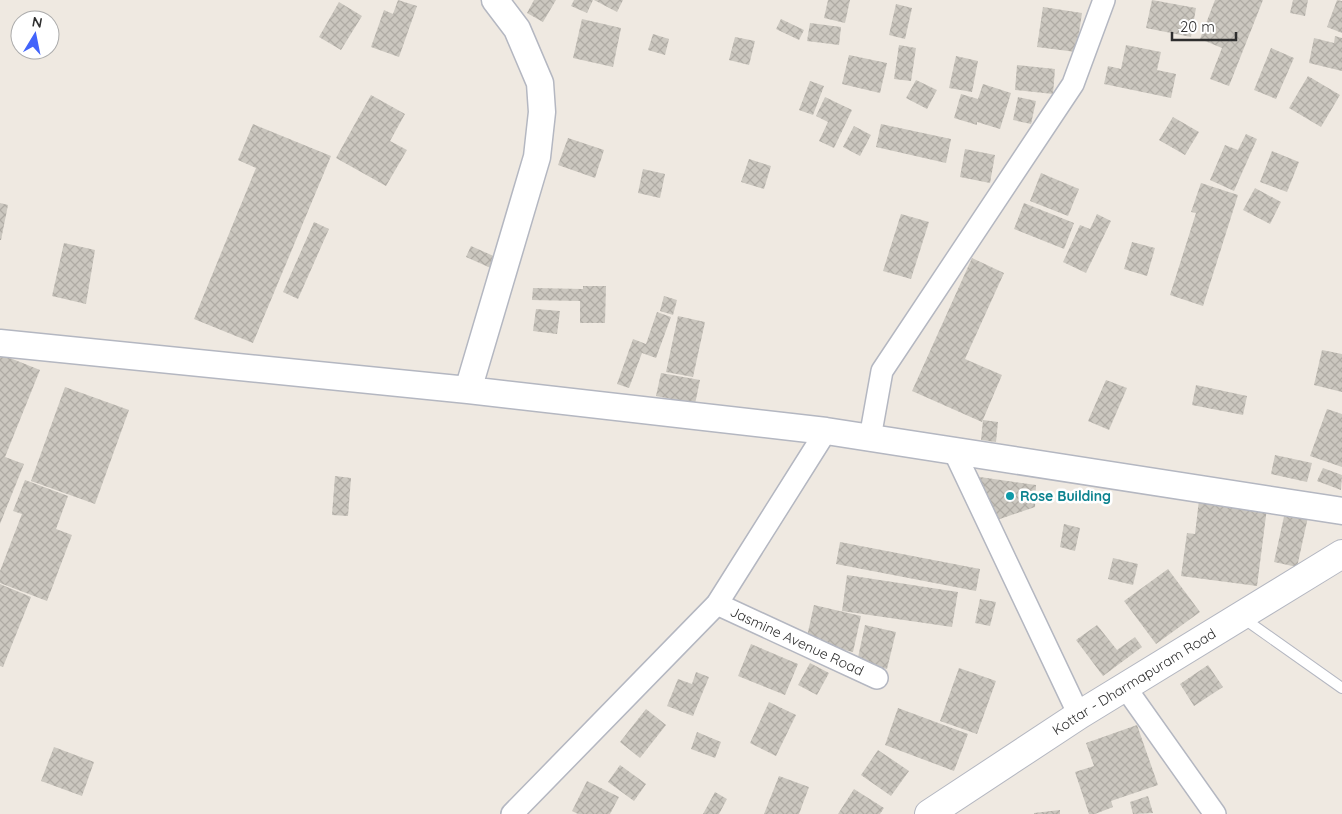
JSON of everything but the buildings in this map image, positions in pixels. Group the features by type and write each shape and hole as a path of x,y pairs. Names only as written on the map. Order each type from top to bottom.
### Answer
{"main road":[{"name":"Kottar - Dharmapuram Road","path":"930,814 1079,715 1342,554"}],"street":[{"path":"468,390 537,157 542,112 540,83 518,29 495,0"},
{"path":"870,438 882,371 1073,84 1104,0"},
{"path":"0,342 468,390 826,431 1341,507"},
{"path":"512,814 717,604 826,431"},
{"path":"954,451 1079,715"},
{"name":"Jasmine Avenue Road","path":"717,604 877,678"},
{"path":"1126,687 1215,814"}],"lane":[{"path":"1240,616 1342,688"}],"place":[{"name":"Rose Building","path":"1010,496"}]}
